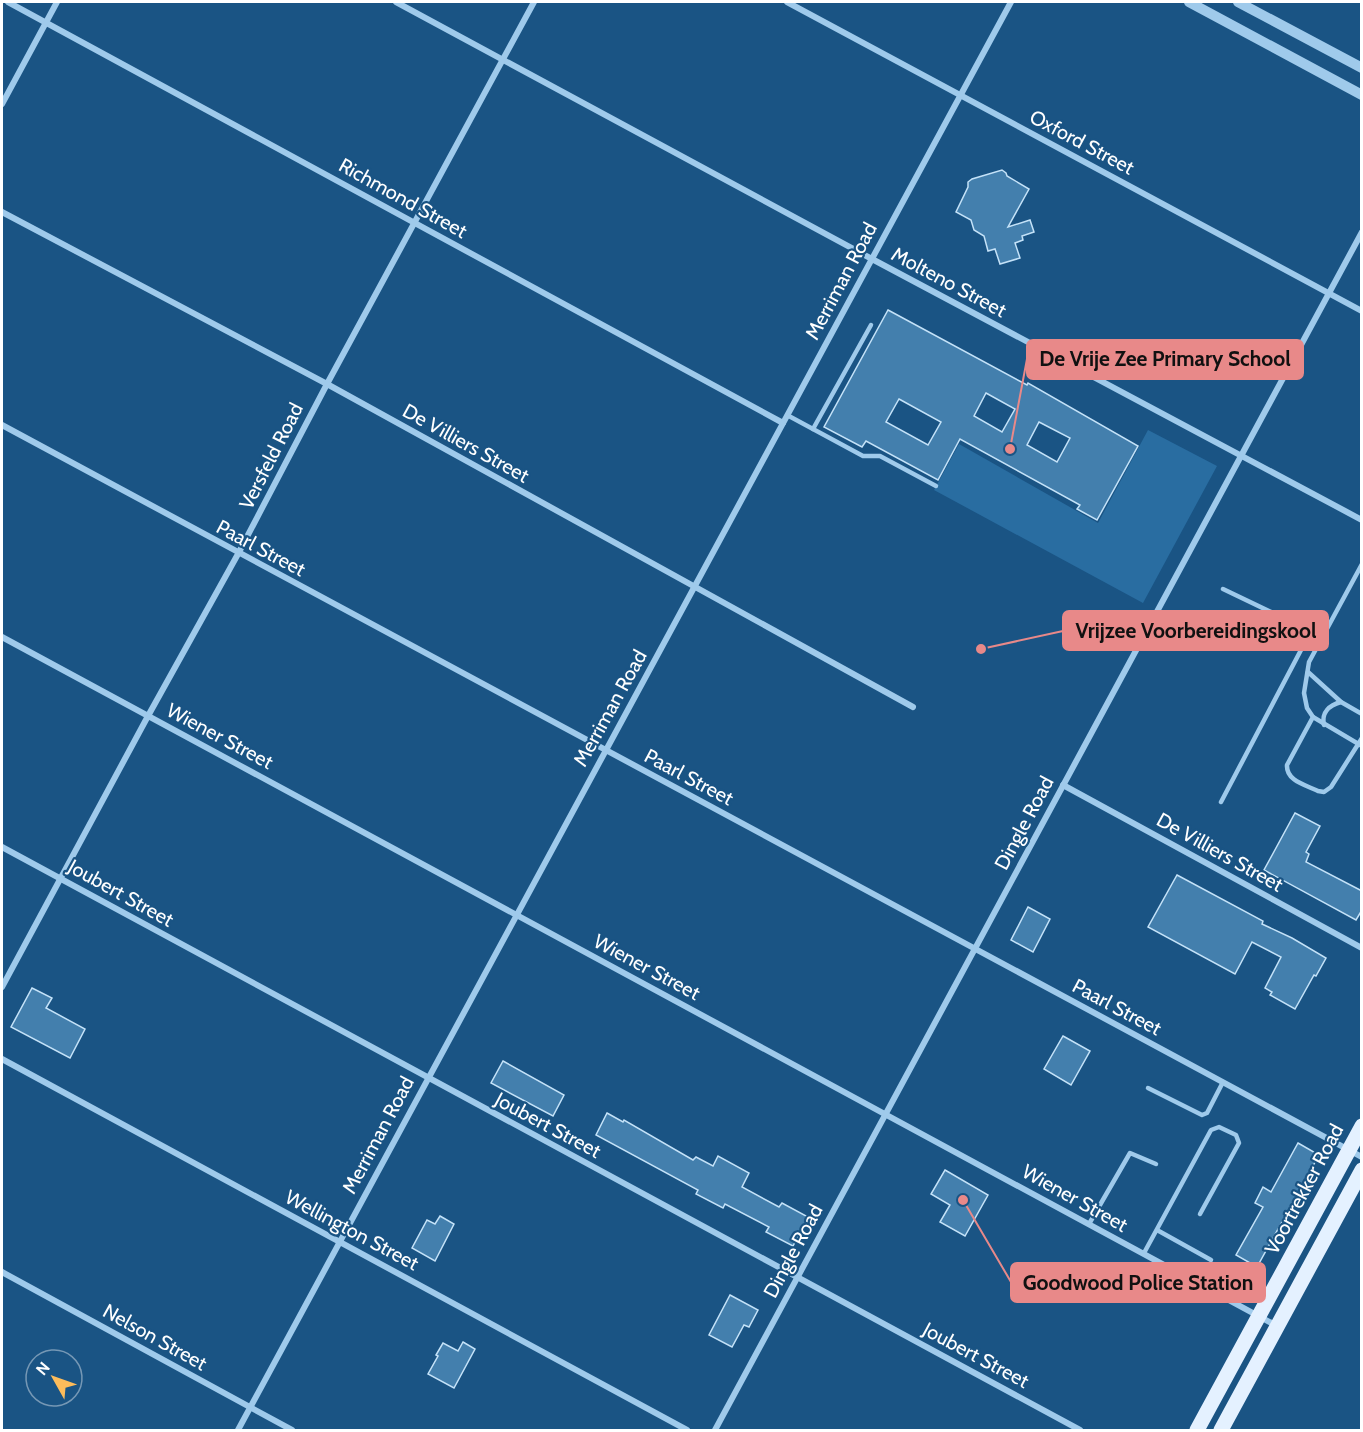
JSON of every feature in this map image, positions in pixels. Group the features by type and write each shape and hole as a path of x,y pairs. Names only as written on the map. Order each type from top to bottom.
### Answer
{"main road":[{"name":"Voortrekker Road","path":"1197,1431 1355,1154 1362,1126"},
{"path":"1221,1431 1362,1170"}],"street":[{"name":"Richmond Street","path":"8,2 783,423"},
{"path":"2,104 57,2"},
{"name":"Molteno Street","path":"396,2 1362,520"},
{"name":"Versfeld Road","path":"2,987 238,555 327,384 534,2"},
{"name":"Oxford Street","path":"787,2 1362,311"},
{"name":"Merriman Road","path":"238,1431 1011,2"},
{"path":"1189,2 1362,94"},
{"path":"1238,2 1362,68"},
{"name":"De Villiers Street","path":"2,212 327,384 913,707"},
{"name":"Dingle Road","path":"716,1431 1362,232"},
{"name":"Paarl Street","path":"2,425 238,555 1355,1154"},
{"name":"Wiener Street","path":"2,637 1278,1326"},
{"name":"De Villiers Street","path":"1063,785 1362,948"},
{"name":"Joubert Street","path":"2,847 1080,1431"},
{"name":"Wellington Street","path":"2,1059 687,1431"},
{"name":"Nelson Street","path":"2,1272 292,1431"}],"lane":[{"path":"813,429 871,325"},
{"path":"787,415 862,456 880,456 936,486"},
{"path":"1360,745 1313,717 1307,708 1304,693 1309,662 1362,564"},
{"path":"1223,589 1323,637"},
{"path":"1221,802 1311,631"},
{"path":"1308,672 1341,702 1362,714"},
{"path":"1324,725 1323,718 1327,710 1341,702"},
{"path":"1313,717 1287,765 1287,771 1290,777 1318,791 1328,790 1360,745 1362,738"},
{"path":"1148,1088 1202,1115 1207,1113 1223,1082"},
{"path":"1144,1254 1212,1130 1219,1127 1236,1135 1239,1143 1200,1214"},
{"path":"1089,1224 1130,1153 1156,1164"},
{"path":"1157,1230 1211,1260"}],"shaded area":[{"path":"1148,430 1217,466 1143,603 934,490 959,444 1098,523"}],"building":[{"path":"1002,170 1007,176 1029,189 1008,227 1030,220 1034,232 1022,236 1023,240 1015,243 1020,258 1000,264 995,249 988,251 984,236 974,230 971,220 956,212 968,187 968,182"},
{"path":"888,310 1027,385 1028,383 1138,446 1097,520 1077,509 1080,505 960,439 938,480 866,441 862,447 824,427","holes":["986,393 1015,409 1002,432 974,416","899,399 941,422 928,445 886,422","1039,422 1070,438 1057,462 1027,445"]},
{"path":"1295,813 1320,826 1306,852 1309,854 1306,862 1362,891 1362,910 1356,920 1264,870"},
{"path":"1177,875 1326,958 1295,1009 1270,995 1272,992 1265,988 1281,957 1252,942 1235,974 1148,927"},
{"path":"1028,907 1050,919 1033,952 1011,940"},
{"path":"32,988 52,998 46,1008 85,1029 70,1058 11,1027"},
{"path":"1063,1036 1090,1051 1071,1085 1044,1069"},
{"path":"503,1061 564,1095 553,1116 491,1083"},
{"path":"607,1113 623,1122 624,1120 693,1160 696,1157 713,1166 718,1156 749,1173 742,1187 779,1207 782,1203 808,1217 793,1246 766,1232 769,1227 725,1204 723,1208 696,1194 698,1190 596,1135"},
{"path":"1298,1143 1319,1155 1257,1267 1236,1255 1263,1207 1255,1203 1263,1187 1271,1192"},
{"path":"945,1170 988,1195 965,1236 940,1222 950,1205 931,1194"},
{"path":"440,1216 454,1224 435,1261 412,1248 427,1220 435,1224"},
{"path":"730,1295 758,1310 749,1327 744,1325 732,1347 709,1335"},
{"path":"463,1342 475,1349 454,1388 428,1374 443,1343 458,1351"}],"place":[{"name":"De Vrije Zee Primary School","path":"1010,449"},
{"name":"Vrijzee Voorbereidingskool","path":"981,649"},
{"name":"Goodwood Police Station","path":"963,1200"}]}
